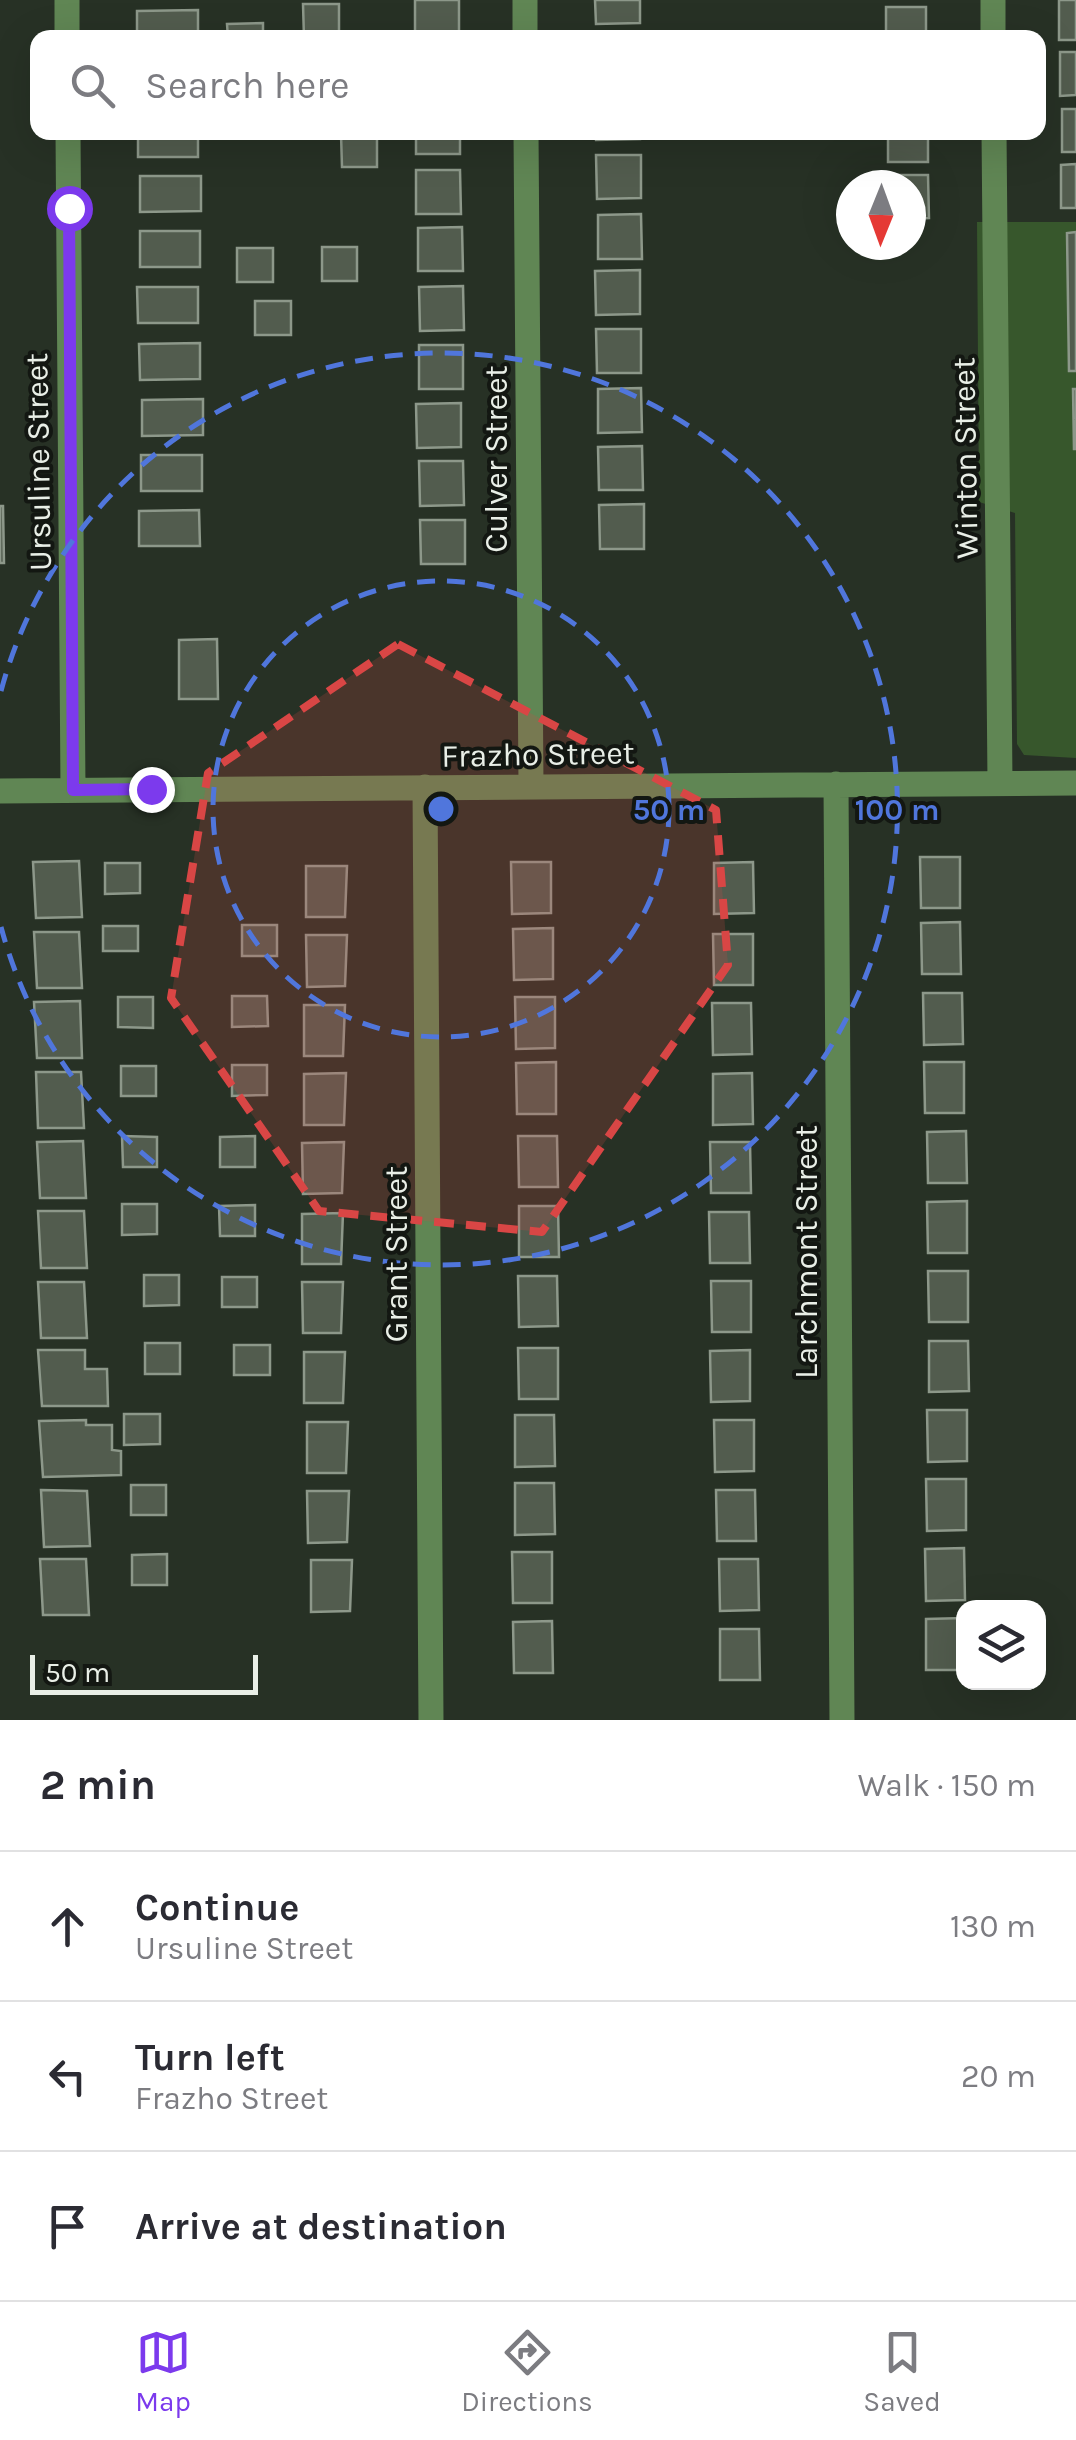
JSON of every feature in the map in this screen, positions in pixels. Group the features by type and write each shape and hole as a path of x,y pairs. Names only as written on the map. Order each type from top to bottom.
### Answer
{"street":[{"path":"67,0 67,30"},
{"path":"525,0 525,30"},
{"path":"993,0 993,30"},
{"name":"Ursuline Street","path":"68,140 73,790"},
{"name":"Culver Street","path":"526,140 530,786"},
{"name":"Winton Street","path":"994,140 1000,783"},
{"name":"Frazho Street","path":"0,791 1076,783"},
{"name":"Larchmont Street","path":"836,784 842,1720"},
{"name":"Grant Street","path":"425,788 431,1720"}],"highlighted area":[{"path":"398,644 716,810 728,965 542,1232 319,1211 171,998 208,773"}],"green space":[{"path":"977,222 1076,222 1076,758 1024,755 1017,744 1015,513 979,502"}],"building":[{"path":"415,0 459,0 459,30 415,30"},
{"path":"595,0 640,0 640,23 596,24"},
{"path":"1059,0 1076,0 1076,40 1059,40"},
{"path":"303,4 339,4 339,30 304,30"},
{"path":"886,7 926,7 926,30 886,30"},
{"path":"198,10 198,30 137,30 137,11"},
{"path":"263,23 263,30 227,30 227,24"},
{"path":"1060,52 1076,52 1076,95 1060,96"},
{"path":"1062,109 1076,109 1076,152 1062,152"},
{"path":"138,140 198,140 198,157 138,157"},
{"path":"341,140 377,140 377,167 342,167"},
{"path":"416,140 460,140 460,154 416,154"},
{"path":"888,140 928,140 928,162 888,162"},
{"path":"596,155 641,155 641,198 597,199"},
{"path":"1076,164 1076,208 1061,208 1061,165"},
{"path":"416,170 460,170 461,214 416,214"},
{"path":"926,175 928,175 926,218"},
{"path":"140,176 201,176 201,211 140,212"},
{"path":"641,214 642,259 598,259 598,215"},
{"path":"462,227 463,271 418,271 418,228"},
{"path":"140,231 200,231 200,267 140,267"},
{"path":"1076,232 1076,371 1069,371 1067,233"},
{"path":"322,247 357,247 357,281 322,281"},
{"path":"237,248 273,248 273,282 237,282"},
{"path":"640,270 640,314 596,315 595,271"},
{"path":"463,286 464,330 420,331 419,287"},
{"path":"137,287 198,287 198,323 138,323"},
{"path":"255,301 291,301 291,335 255,335"},
{"path":"596,329 641,329 641,373 597,373"},
{"path":"200,343 200,379 140,380 139,344"},
{"path":"419,345 463,345 463,389 419,389"},
{"path":"641,388 642,432 598,433 598,389"},
{"path":"1076,389 1076,449 1074,449"},
{"path":"203,399 203,435 142,436 142,400"},
{"path":"461,403 461,447 417,448 416,404"},
{"path":"642,446 643,490 599,490 598,447"},
{"path":"141,455 202,455 202,491 141,491"},
{"path":"419,461 463,461 464,505 420,506"},
{"path":"644,504 644,549 600,549 599,505"},
{"path":"3,506 4,563 0,563"},
{"path":"199,510 200,546 139,546 139,511"},
{"path":"420,520 465,520 465,564 421,564"},
{"path":"217,639 218,699 179,699 179,640"},
{"path":"920,857 960,857 960,908 921,908"},
{"path":"79,861 82,917 36,918 33,862"},
{"path":"511,862 551,862 551,913 512,914"},
{"path":"753,862 754,913 714,914 714,863"},
{"path":"105,863 140,863 140,893 105,894"},
{"path":"306,866 347,866 345,917 306,917"},
{"path":"960,922 961,974 922,974 921,923"},
{"path":"242,925 277,925 277,956 242,956"},
{"path":"103,926 138,926 138,951 103,951"},
{"path":"553,928 553,979 514,980 513,929"},
{"path":"34,932 79,932 82,988 37,988"},
{"path":"713,934 753,934 753,985 714,985"},
{"path":"306,935 347,935 345,986 307,987"},
{"path":"923,993 962,993 963,1044 924,1045"},
{"path":"232,996 267,996 268,1026 232,1027"},
{"path":"118,997 153,997 153,1028 118,1027"},
{"path":"515,997 555,997 555,1048 516,1049"},
{"path":"80,1001 82,1058 37,1058 34,1002"},
{"path":"712,1003 751,1003 752,1054 713,1055"},
{"path":"304,1005 345,1005 343,1056 304,1056"},
{"path":"556,1062 556,1114 517,1114 516,1063"},
{"path":"924,1062 964,1062 964,1113 925,1113"},
{"path":"232,1065 267,1065 267,1095 232,1096"},
{"path":"121,1066 156,1066 156,1096 121,1096"},
{"path":"36,1072 81,1072 84,1128 38,1128"},
{"path":"346,1073 344,1125 304,1125 304,1074"},
{"path":"752,1073 753,1124 713,1125 713,1074"},
{"path":"966,1131 967,1183 928,1183 927,1132"},
{"path":"122,1136 157,1137 157,1167 123,1167"},
{"path":"255,1136 255,1167 220,1167 220,1137"},
{"path":"518,1136 557,1136 558,1187 519,1187"},
{"path":"83,1141 86,1198 40,1198 37,1142"},
{"path":"344,1142 342,1193 303,1194 302,1143"},
{"path":"710,1142 750,1142 751,1193 711,1193"},
{"path":"967,1201 967,1253 928,1253 927,1202"},
{"path":"122,1204 157,1204 157,1234 122,1235"},
{"path":"255,1205 255,1236 220,1236 219,1206"},
{"path":"519,1206 558,1206 559,1257 519,1257"},
{"path":"38,1211 84,1211 87,1268 41,1268"},
{"path":"709,1212 749,1212 750,1263 710,1263"},
{"path":"343,1213 341,1264 302,1264 302,1214"},
{"path":"928,1271 968,1271 968,1322 929,1322"},
{"path":"144,1275 179,1275 179,1305 144,1306"},
{"path":"518,1276 557,1276 558,1326 519,1327"},
{"path":"222,1277 257,1277 257,1307 222,1307"},
{"path":"711,1281 751,1281 751,1332 712,1332"},
{"path":"38,1282 84,1282 87,1338 41,1338"},
{"path":"302,1282 343,1282 341,1333 303,1333"},
{"path":"929,1341 968,1341 969,1391 929,1392"},
{"path":"145,1343 180,1343 180,1374 145,1374"},
{"path":"234,1345 270,1345 270,1375 234,1375"},
{"path":"518,1348 558,1348 558,1399 519,1399"},
{"path":"38,1350 85,1350 85,1369 107,1369 108,1406 42,1406"},
{"path":"750,1350 750,1401 711,1402 710,1351"},
{"path":"304,1352 345,1352 343,1403 304,1403"},
{"path":"927,1410 967,1410 967,1461 928,1462"},
{"path":"124,1414 160,1414 160,1444 124,1445"},
{"path":"515,1415 554,1415 555,1466 515,1467"},
{"path":"86,1420 86,1425 112,1425 112,1450 121,1451 121,1475 43,1477 39,1421"},
{"path":"714,1420 754,1420 754,1471 715,1472"},
{"path":"307,1422 348,1422 346,1473 307,1473"},
{"path":"926,1479 966,1479 966,1530 927,1531"},
{"path":"515,1483 554,1483 555,1534 515,1535"},
{"path":"131,1485 166,1485 166,1515 131,1515"},
{"path":"41,1490 87,1491 90,1546 44,1547"},
{"path":"716,1490 755,1490 756,1541 717,1541"},
{"path":"307,1491 349,1491 347,1542 308,1543"},
{"path":"964,1548 965,1600 926,1601 925,1549"},
{"path":"512,1552 552,1552 552,1603 513,1603"},
{"path":"167,1554 167,1585 132,1585 132,1555"},
{"path":"40,1559 86,1559 89,1615 43,1615"},
{"path":"719,1559 758,1559 759,1610 720,1611"},
{"path":"311,1560 352,1560 350,1611 311,1612"},
{"path":"956,1618 956,1670 926,1670 926,1619"},
{"path":"552,1621 553,1673 514,1673 513,1622"},
{"path":"720,1629 759,1629 760,1680 720,1680"}],"route":[{"path":"69,208 73,790 151,789"}]}
